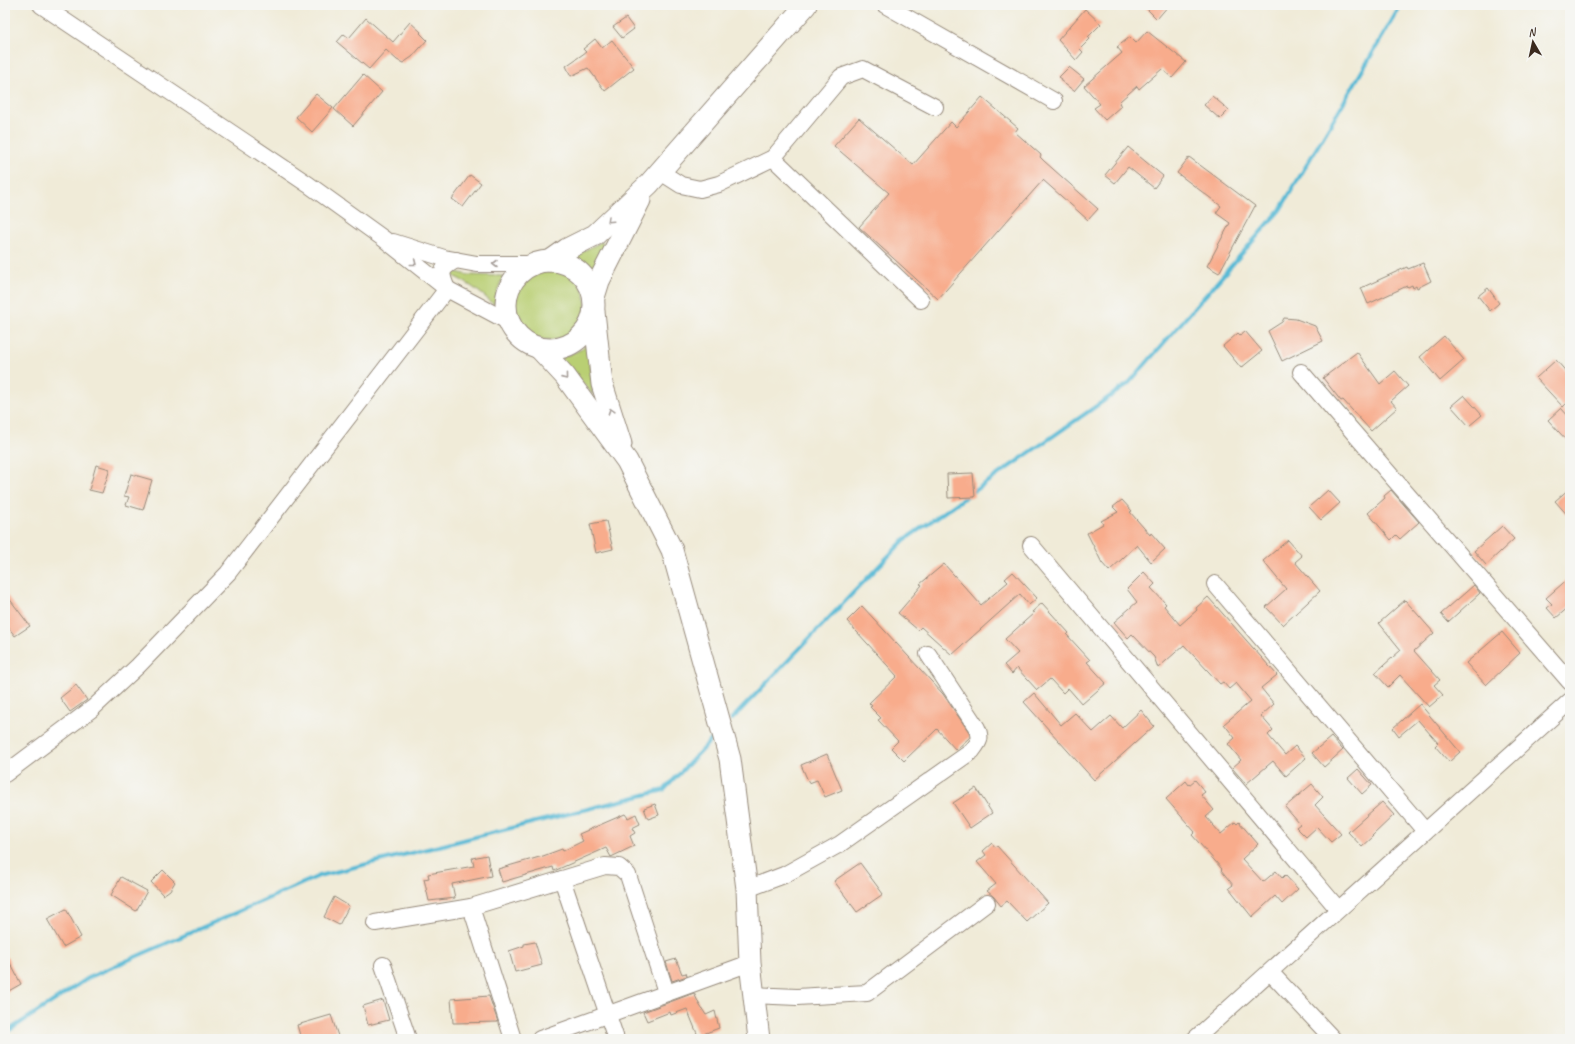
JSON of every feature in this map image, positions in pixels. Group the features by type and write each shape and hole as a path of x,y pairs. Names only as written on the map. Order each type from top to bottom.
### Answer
{"main road":[{"path":"654,177 617,243 599,281 590,326 581,338 568,346 554,349 539,348 526,343 516,334 509,322 506,308 507,294 513,281 522,271 595,235 654,177 806,5"},
{"path":"542,262 565,263 578,271 588,282 594,304 602,384 627,461 672,550 730,759 747,889 750,963 759,1039"},
{"path":"539,348 565,376 627,461"}],"street":[{"path":"41,5 309,185 384,239 447,289 509,322"},
{"path":"885,5 1054,100"},
{"path":"654,177 700,189 719,184 772,158 841,77 863,69 935,107"},
{"path":"772,158 921,300"},
{"path":"384,239 444,258 477,264 542,262"},
{"path":"447,289 442,277 442,270 456,260"},
{"path":"5,774 93,708 138,666 228,573 447,289"},
{"path":"1301,372 1570,682"},
{"path":"1031,545 1338,910"},
{"path":"1215,584 1425,831"},
{"path":"747,889 784,875 840,844 972,751 978,743 980,735 977,728 928,654"},
{"path":"1195,1039 1570,701"},
{"path":"375,923 471,907 605,866 619,867 628,875 666,992"},
{"path":"562,879 616,1039"},
{"path":"754,995 797,997 867,994 986,903"},
{"path":"471,907 513,1039"},
{"path":"540,1039 666,992 750,963"},
{"path":"382,965 408,1039"},
{"path":"1270,972 1333,1039"}],"green space":[{"path":"601,242 605,245 595,274 584,264 572,257"},
{"path":"543,268 557,268 564,270 576,278 584,290 586,304 584,318 576,330 564,338 557,340 543,340 536,338 524,330 516,318 514,311 514,297 516,290 524,278 536,270"},
{"path":"448,270 469,275 503,276 494,305 472,287 447,273"},
{"path":"588,344 593,395 561,358 580,350"}],"building":[{"path":"1143,5 1169,5 1157,19"},
{"path":"1085,9 1101,24 1088,37 1090,39 1080,49 1083,52 1076,60 1058,40"},
{"path":"366,18 393,42 410,22 427,40 412,57 403,63 397,60 386,50 369,69 337,42 344,34 349,38"},
{"path":"626,18 634,29 622,38 613,27"},
{"path":"1147,31 1186,62 1172,78 1162,69 1139,89 1137,86 1120,101 1121,102 1119,103 1121,106 1105,120 1094,108 1100,104 1084,86 1122,53 1117,47 1130,37 1136,43"},
{"path":"595,39 602,48 612,40 634,68 605,91 588,68 571,76 566,66 586,52 583,49"},
{"path":"1069,67 1084,79 1074,91 1061,81 1062,79 1059,77"},
{"path":"363,75 382,92 353,126 334,109"},
{"path":"316,94 333,108 312,132 296,117"},
{"path":"1212,96 1229,110 1220,119 1204,105"},
{"path":"982,97 1018,128 1015,132 1041,155 1040,157 1044,161 1098,209 1088,220 1043,180 938,299 859,227 889,193 834,146 859,118 913,165 951,122 956,127"},
{"path":"1128,147 1163,176 1154,188 1128,167 1115,183 1105,175"},
{"path":"1189,157 1255,206 1219,273 1207,266 1230,223 1216,213 1221,206 1177,173"},
{"path":"470,175 481,183 463,207 452,199"},
{"path":"1423,263 1431,281 1417,288 1416,286 1413,288 1412,285 1407,286 1368,304 1361,288 1407,267 1408,269"},
{"path":"1488,288 1499,303 1490,311 1478,296"},
{"path":"1284,318 1296,319 1315,326 1323,341 1282,361 1268,331 1282,322"},
{"path":"1245,331 1262,351 1241,368 1223,346 1238,333 1240,335"},
{"path":"1444,336 1464,360 1440,381 1420,357"},
{"path":"1357,352 1380,384 1395,371 1408,386 1391,401 1397,408 1371,431 1343,400 1341,401 1323,378"},
{"path":"1556,360 1570,376 1570,400 1563,407 1536,378"},
{"path":"1464,395 1482,415 1469,426 1451,406"},
{"path":"1561,408 1570,418 1570,444 1548,420"},
{"path":"96,465 110,469 102,493 89,490"},
{"path":"973,473 975,497 948,498 947,474"},
{"path":"131,474 152,480 143,510 126,505 129,497 124,496"},
{"path":"1570,488 1570,518 1555,501"},
{"path":"1328,490 1340,503 1321,520 1309,507"},
{"path":"1391,490 1419,522 1400,539 1396,535 1391,540 1368,513 1385,498 1384,496"},
{"path":"1122,500 1132,511 1130,512 1150,535 1151,533 1165,549 1151,562 1137,545 1109,571 1102,563 1087,533 1103,524 1101,521 1118,512 1113,507"},
{"path":"606,521 613,549 596,553 590,524"},
{"path":"1502,526 1514,539 1486,565 1474,551"},
{"path":"1288,540 1302,556 1295,562 1320,591 1283,625 1266,607 1286,589 1263,561"},
{"path":"944,564 981,605 1008,582 1005,579 1013,572 1037,598 1029,605 1020,594 952,655 921,627 918,630 898,613 922,585 920,584"},
{"path":"1144,572 1155,584 1151,588 1166,604 1164,606 1180,625 1197,610 1196,608 1208,597 1277,675 1261,688 1274,704 1261,716 1273,730 1268,735 1285,755 1295,746 1306,758 1286,776 1273,761 1246,784 1232,768 1241,760 1228,744 1235,738 1224,724 1251,701 1236,683 1229,689 1223,682 1220,684 1184,645 1158,668 1154,657 1132,634 1128,638 1114,622 1137,602 1127,589"},
{"path":"1570,577 1570,606 1556,618 1547,608 1552,604 1546,598"},
{"path":"1474,585 1480,593 1448,622 1441,614"},
{"path":"5,593 30,626 15,636 5,623"},
{"path":"1405,600 1434,633 1414,651 1440,680 1434,685 1443,695 1429,707 1400,675 1388,687 1375,673 1401,650 1379,623"},
{"path":"1042,603 1069,633 1067,635 1090,660 1087,662 1106,683 1082,704 1068,688 1063,693 1050,679 1037,690 1017,668 1012,674 1004,665 1018,653 1005,639 1034,613 1032,612"},
{"path":"862,606 943,694 969,732 970,737 956,750 937,729 904,761 891,748 898,741 878,720 881,718 870,707 872,706 869,703 897,676 847,621"},
{"path":"1502,632 1520,653 1486,685 1466,663"},
{"path":"76,685 87,700 70,712 60,698"},
{"path":"1034,693 1061,725 1075,713 1093,732 1111,716 1122,728 1141,710 1154,726 1094,780 1024,702"},
{"path":"1420,704 1460,752 1449,762 1435,746 1438,743 1418,720 1399,736 1393,728"},
{"path":"1331,737 1343,750 1324,767 1312,753"},
{"path":"827,754 842,790 825,797 817,780 809,783 801,765"},
{"path":"1358,769 1372,785 1362,794 1348,778"},
{"path":"1195,780 1205,792 1201,795 1214,810 1206,817 1221,834 1235,822 1237,824 1239,822 1258,844 1242,859 1263,882 1276,871 1282,878 1285,875 1298,889 1282,904 1275,896 1252,917 1229,888 1233,885 1221,870 1222,869 1192,835 1195,832 1166,799 1186,781 1189,785"},
{"path":"1312,784 1323,797 1315,805 1341,834 1331,842 1317,827 1306,837 1296,827 1300,824 1285,807"},
{"path":"976,788 992,813 970,828 953,803"},
{"path":"1382,802 1394,815 1362,847 1348,832"},
{"path":"655,804 659,815 648,819 644,808"},
{"path":"625,814 628,818 636,814 640,824 632,828 635,833 630,836 634,846 611,857 606,848 554,871 553,867 502,882 498,869 562,849 563,851 583,841 579,834"},
{"path":"992,843 995,847 997,846 1048,903 1027,922 1007,901 1001,906 987,891 996,884 977,862 986,855 983,851"},
{"path":"487,855 491,876 452,884 455,898 429,901 424,879 429,878 428,874 474,866 472,858"},
{"path":"860,863 883,894 857,912 834,881"},
{"path":"163,870 175,882 170,890 163,895 151,882"},
{"path":"121,877 147,891 136,911 111,895"},
{"path":"334,897 349,906 339,925 324,917"},
{"path":"66,909 81,937 63,947 47,919"},
{"path":"535,942 542,965 515,972 509,951 524,946 524,944"},
{"path":"5,953 21,984 5,993"},
{"path":"676,959 682,974 686,973 687,976 672,981 666,962"},
{"path":"694,993 706,1015 715,1011 719,1028 698,1036 687,1009 671,1015 670,1012 647,1021 643,1012"},
{"path":"489,996 498,1022 453,1023 451,999"},
{"path":"383,1000 389,1020 368,1025 363,1006"},
{"path":"331,1015 339,1039 301,1039 297,1025"}],"waterway":[{"path":"732,719 904,540 1128,384 1280,210 1401,5"},
{"path":"5,1033 90,977 319,876 664,790 712,739"}]}
